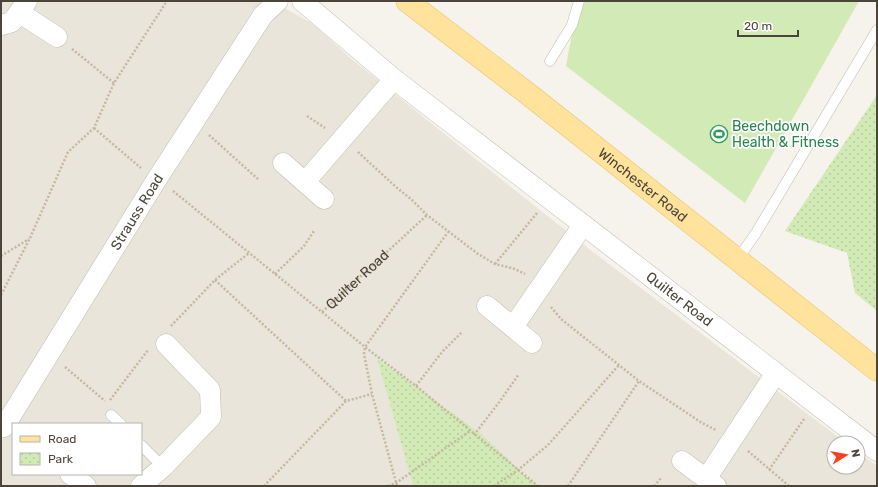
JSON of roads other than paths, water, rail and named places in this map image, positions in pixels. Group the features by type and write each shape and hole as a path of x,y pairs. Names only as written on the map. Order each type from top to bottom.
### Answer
{"main road":[{"name":"Winchester Road","path":"407,1 528,93 877,370"}],"street":[{"name":"Strauss Road","path":"6,429 157,179 263,15 278,1"},
{"name":"Quilter Road","path":"302,1 394,79 877,451"},
{"path":"1,25 12,22 23,7 57,37"},
{"path":"305,182 394,79"},
{"path":"283,163 324,199"},
{"path":"513,327 583,224"},
{"path":"487,306 532,343"},
{"path":"141,486 163,467 210,417 210,390 162,340"},
{"path":"682,461 711,482 776,373"},
{"path":"71,475 86,486"}],"lane":[{"path":"550,61 572,25 579,1"},
{"path":"737,260 756,233 877,30"},
{"path":"111,414 119,423"},
{"path":"142,446 163,467"}],"place":[{"name":"Beechdown Health & Fitness","path":"719,134"}]}
